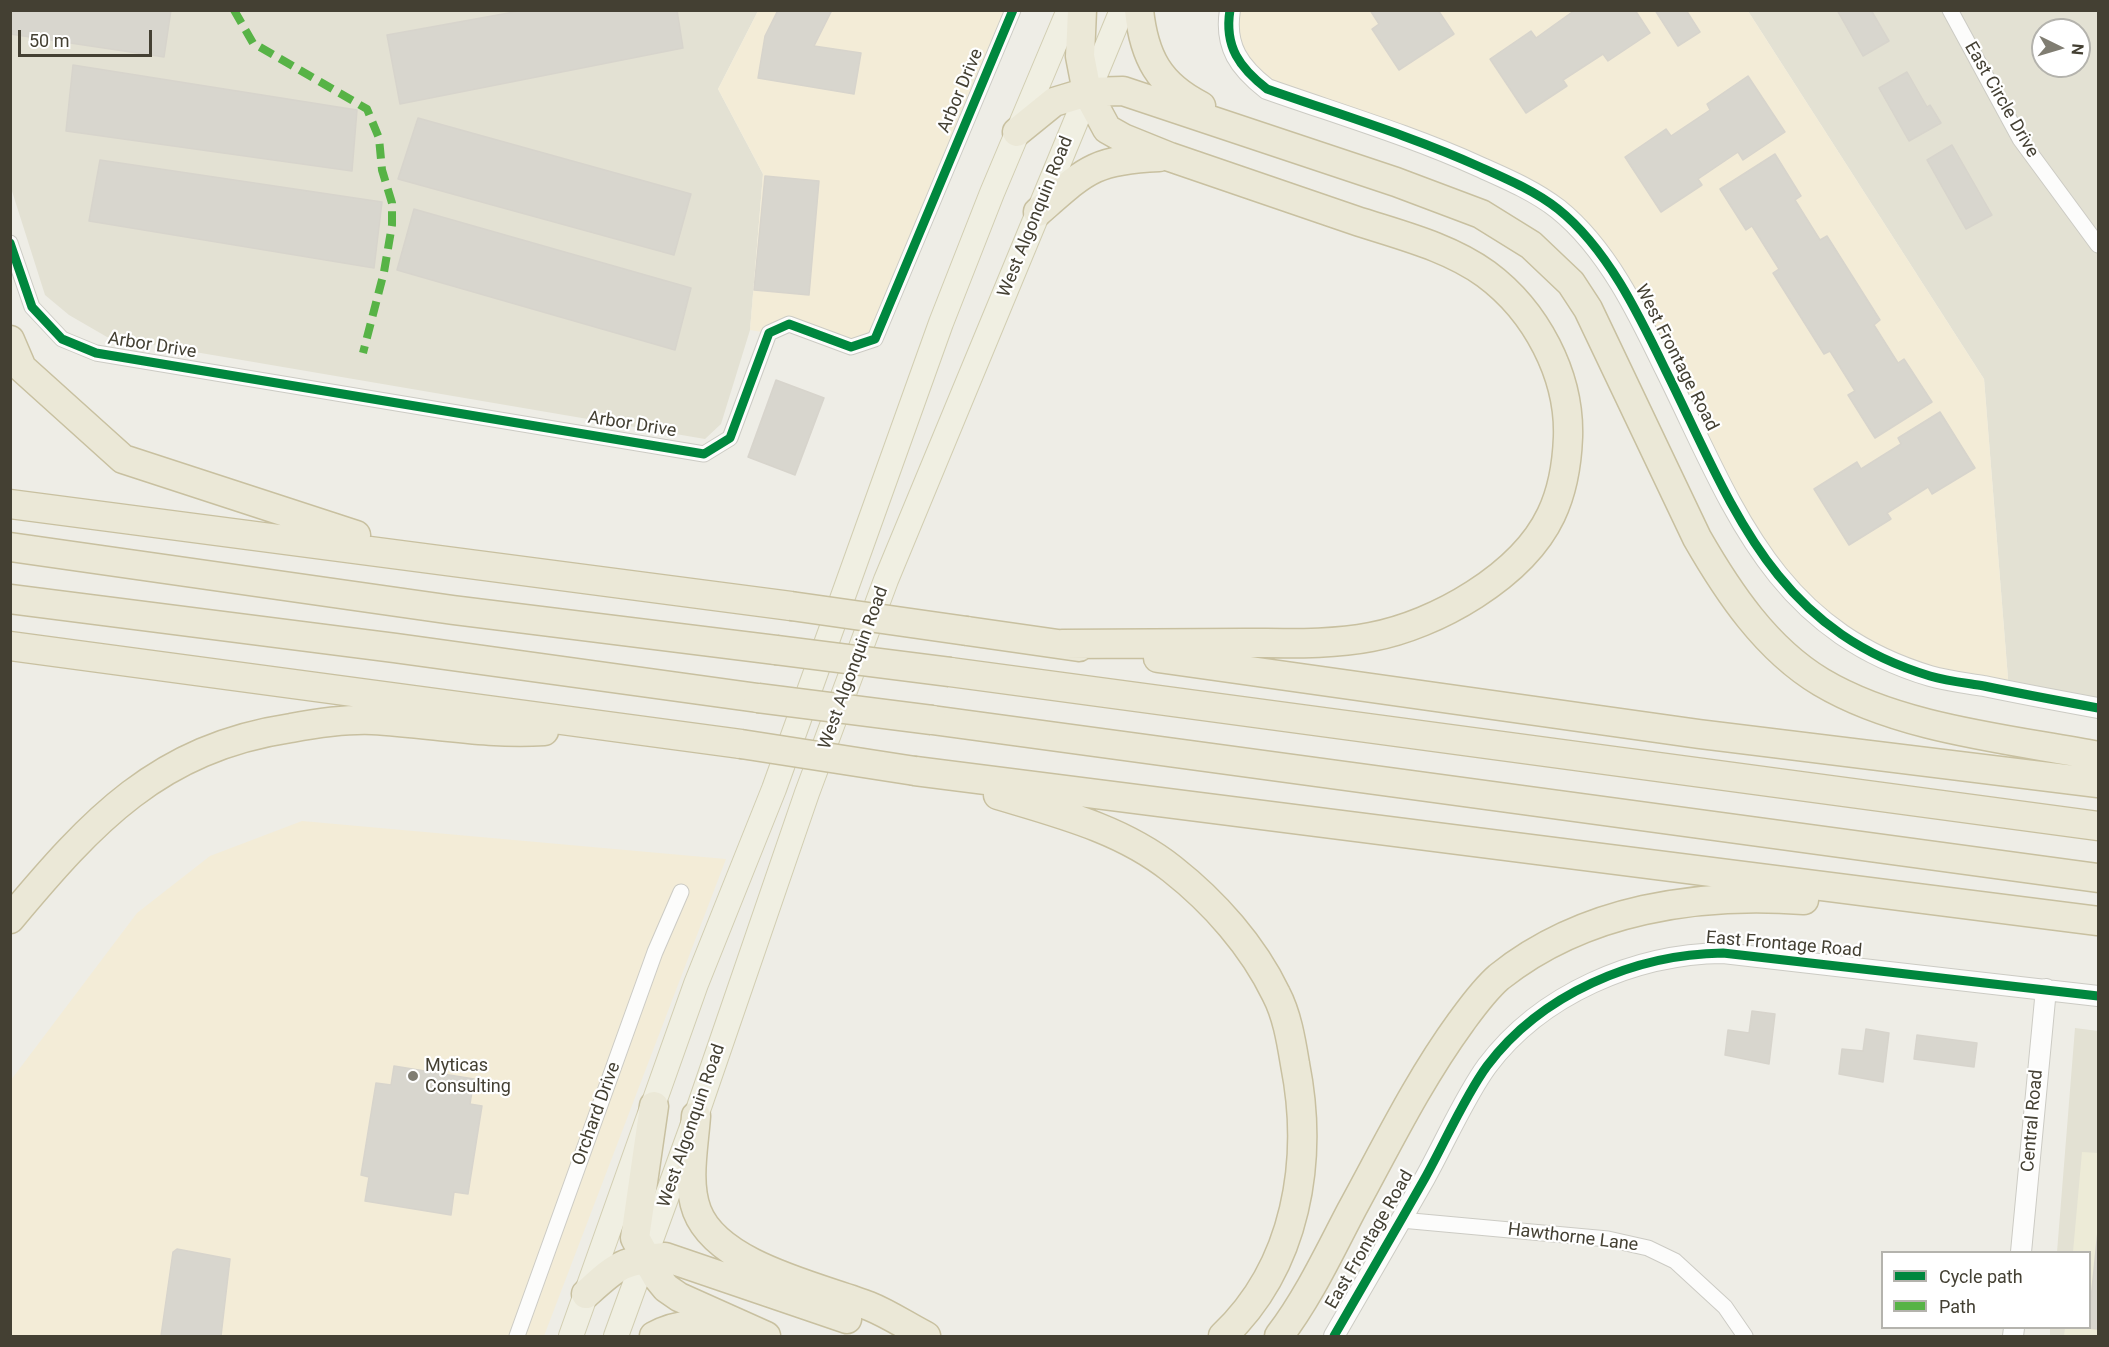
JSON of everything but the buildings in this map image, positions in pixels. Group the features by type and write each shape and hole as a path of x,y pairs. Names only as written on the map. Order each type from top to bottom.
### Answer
{"highway":[{"path":"1062,644 1313,643 1372,637 1412,625 1464,601 1486,586 1519,557 1550,518 1566,472 1568,423 1556,368 1532,320 1502,287 1456,255 1170,157 1107,129 1087,92 1080,56 1082,10"},
{"path":"1139,10 1142,34 1158,74 1181,96 1254,133"},
{"path":"1017,132 1053,102 1087,92 1123,91 1254,133 1481,214 1531,244 1571,283 1601,333 1697,538 1715,569 1750,619 1772,643 1821,682 1888,712 2098,756"},
{"path":"1038,212 1080,175 1102,164 1125,159 1170,157"},
{"path":"10,340 22,368 123,459 328,528 450,561"},
{"path":"10,504 791,606 1699,734 2098,783"},
{"path":"10,547 453,610 950,672 2098,826"},
{"path":"10,599 395,648 2098,878"},
{"path":"10,646 741,744 915,771 2098,921"},
{"path":"10,919 70,848 136,788 194,756 240,739 272,730 334,721 370,720 512,733 613,727"},
{"path":"915,771 1060,813 1143,848 1172,868 1226,920 1248,948 1277,995 1286,1021 1300,1090 1303,1122 1302,1167 1287,1238 1266,1281 1249,1308 1223,1336"},
{"path":"1279,1336 1309,1289 1419,1087 1448,1040 1476,1002 1498,978 1542,949 1595,924 1647,908 1757,897 1883,907 2032,913"},
{"path":"654,1106 635,1238 657,1277 679,1297 756,1333"},
{"path":"696,1116 692,1172 693,1196 698,1212 711,1234 749,1260 775,1273 872,1307 926,1336"},
{"path":"586,1294 616,1266 665,1257 858,1322 911,1336"},
{"path":"654,1336 669,1328 684,1325 756,1333"}],"main road":[{"name":"West Algonquin Road","path":"571,1336 696,984 774,789 941,323 1017,132 1070,10"},
{"name":"West Algonquin Road","path":"616,1336 696,1116 807,793 882,591 1122,10"}],"street":[{"name":"Arbor Drive","path":"10,243 32,307 62,339 96,353 704,453 730,438 769,333 789,324 851,347 875,339 1013,10"},
{"name":"West Frontage Road","path":"1230,10 1230,40 1237,59 1247,74 1267,89 1443,150 1502,177 1559,210 1596,251 1632,301 1737,517 1766,563 1787,589 1833,629 1902,666 1932,676 2098,708"},
{"name":"East Circle Drive","path":"1950,10 2020,139 2098,245"},
{"name":"Orchard Drive","path":"517,1336 655,952 681,892"},
{"name":"East Frontage Road","path":"1334,1336 1487,1066 1525,1028 1548,1010 1611,974 1686,955 1723,954 2098,996"},
{"name":"Central Road","path":"2021,1251 2046,989"},
{"name":"Hawthorne Lane","path":"1401,1220 1608,1239 1648,1248 1675,1261 1725,1307 1745,1336"}],"shaded area":[{"path":"10,11 758,11 718,89 763,174 750,330 721,424 705,439 107,337 69,315 45,295 11,188"},
{"path":"758,11 1013,11 875,339 851,347 789,324 769,333 750,330 763,174 718,89"},
{"path":"1230,11 1748,11 1984,379 2009,691 1902,666 1787,589 1632,301 1559,210 1247,74"},
{"path":"1748,11 2098,11 2098,708 2009,691 1984,379"},
{"path":"302,821 726,859 544,1336 11,1336 11,1080 137,913 210,856"},
{"path":"2075,1028 2098,1031 2098,1336 2050,1336 2050,1329 2091,1329 2091,1251 2057,1251"},
{"path":"2082,1152 2098,1153 2098,1336 2064,1336 2065,1329 2091,1329 2091,1251 2073,1251"}],"marked path":[{"path":"234,10 253,43 367,109 379,138 382,170 392,203 392,225 384,272 363,353"}],"cycle path":[{"path":"10,243 32,307 62,339 96,353 704,454 730,438 769,333 789,324 851,347 875,339 1013,10"},
{"path":"1230,10 1229,35 1236,56 1249,73 1267,89 1401,135 1480,167 1540,197 1576,225 1607,263 1633,305 1736,513 1763,555 1794,593 1831,627 1876,655 1930,676 2098,708"},
{"path":"1334,1336 1487,1066 1534,1018 1562,999 1592,983 1624,970 1657,961 1690,955 1723,953 2098,996"}],"place":[{"name":"Myticas Consulting","path":"413,1076"}]}
